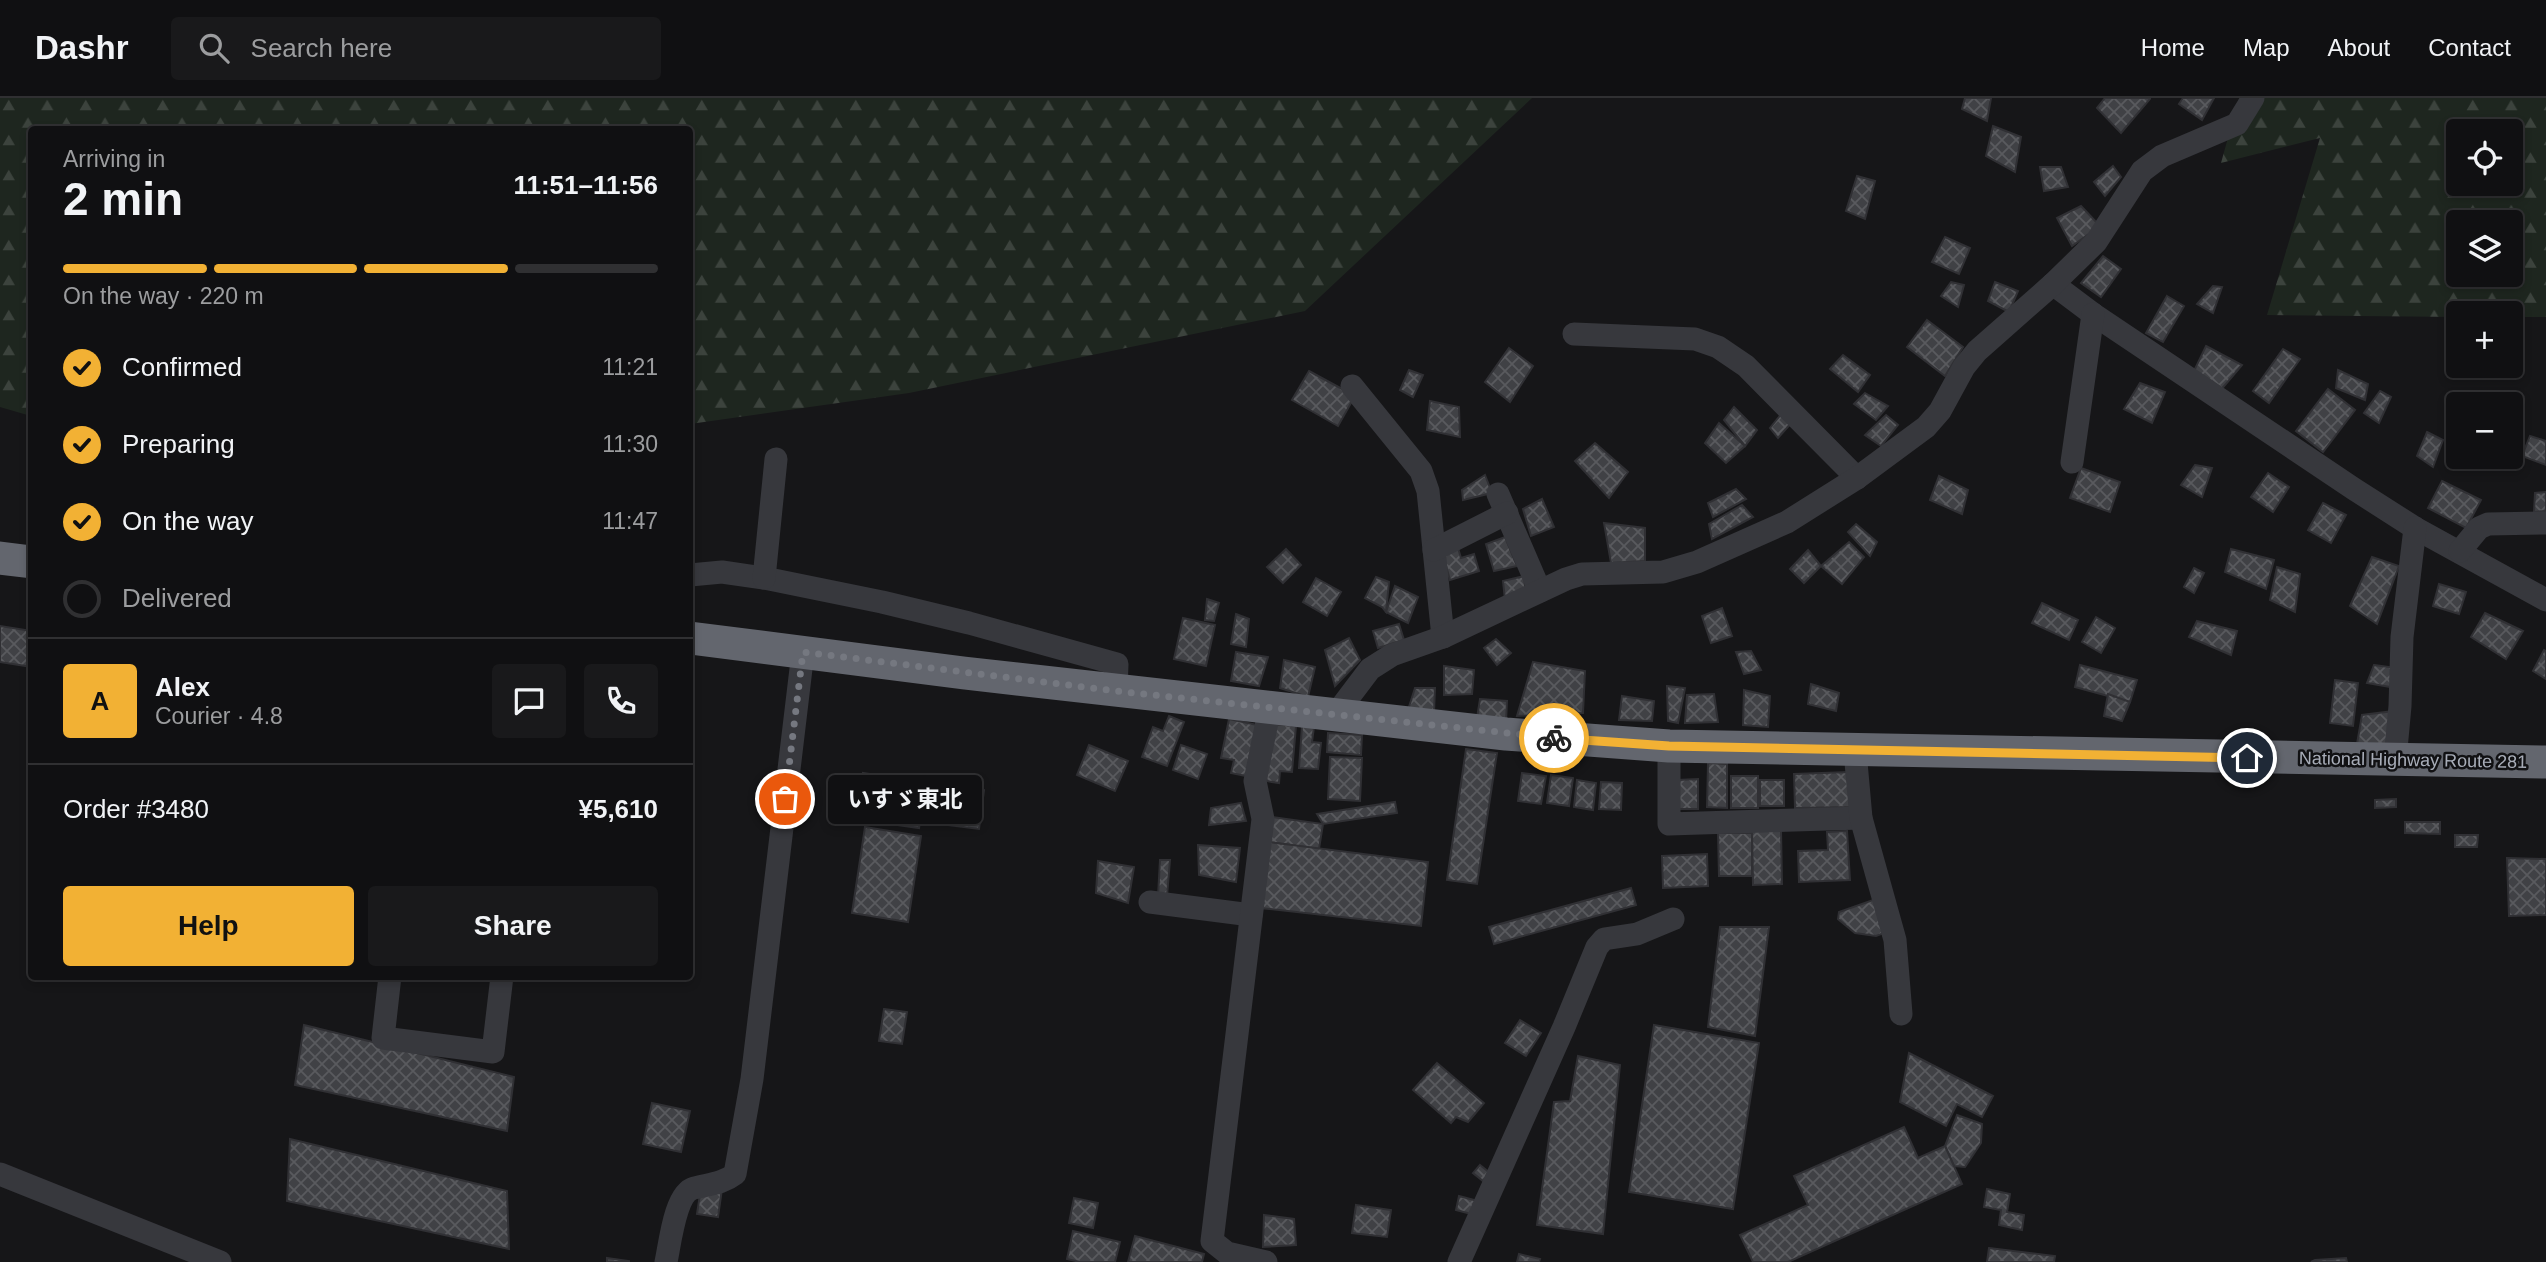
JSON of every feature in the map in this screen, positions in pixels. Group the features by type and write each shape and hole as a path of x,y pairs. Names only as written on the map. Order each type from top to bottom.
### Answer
{"highway":[{"path":"0,558 28,562"},
{"name":"National Highway Route 281","path":"693,638 1116,691 1506,734 1669,746 2546,762"}],"street":[{"path":"1336,715 1370,668 1392,655 1443,637 1581,574 1663,572 1697,562 1787,522 1857,478 1926,427 1940,411 1976,351 2053,284 2096,242 2142,171 2162,156 2238,124 2253,98"},
{"path":"2053,284 2289,447 2415,528 2546,600"},
{"path":"2073,461 2093,314"},
{"path":"1574,334 1695,339 1718,347 1746,366 1857,478"},
{"path":"1352,386 1421,471 1428,491 1443,637"},
{"path":"764,578 776,459"},
{"path":"1434,550 1502,503 1540,591"},
{"path":"2459,551 2479,528 2488,524 2546,523"},
{"path":"2395,760 2402,637 2415,528"},
{"path":"693,575 722,572 764,578 957,620 1117,664 1116,691"},
{"path":"666,1262 680,1199 690,1189 725,1182 735,1174 752,1073 803,652"},
{"path":"1266,1262 1227,1253 1212,1241 1262,814 1255,781 1270,706"},
{"path":"1669,746 1669,824 1861,818"},
{"path":"1855,751 1861,818 1895,940 1901,1014"},
{"path":"1150,902 1251,915"},
{"path":"1458,1262 1597,947 1604,939 1637,934 1673,919"},
{"path":"390,980 383,1038 493,1052 502,980"},
{"path":"0,1174 220,1262"}],"green space":[{"path":"0,98 1532,98 1305,311 909,393 693,424 693,126 28,126 28,415 0,407"},
{"path":"2239,98 2546,98 2546,317 2523,317 2523,301 2446,301 2446,317 2267,315 2320,138 2221,163"}],"building":[{"path":"1965,98 1991,98 1987,121 1962,109"},
{"path":"2105,98 2150,99 2121,133 2097,108"},
{"path":"2183,98 2214,98 2202,120 2179,104"},
{"path":"1993,126 2021,137 2015,172 1986,156"},
{"path":"2113,166 2121,177 2105,196 2094,182"},
{"path":"2040,167 2061,167 2068,187 2044,191"},
{"path":"1857,176 1875,181 1865,219 1846,211"},
{"path":"2081,206 2100,226 2072,246 2057,218"},
{"path":"1945,237 1970,248 1959,274 1932,262"},
{"path":"2103,256 2121,269 2101,297 2081,283"},
{"path":"1951,282 1964,285 1958,307 1941,296"},
{"path":"1995,282 2018,291 2009,312 1988,301"},
{"path":"2213,286 2222,287 2213,313 2197,304"},
{"path":"2167,296 2184,306 2163,342 2146,333"},
{"path":"1927,320 1963,347 1945,376 1907,347"},
{"path":"2206,346 2242,365 2220,391 2192,375"},
{"path":"1509,348 1533,366 1510,402 1485,382"},
{"path":"2283,349 2300,359 2269,403 2253,391"},
{"path":"1843,355 1870,375 1858,392 1830,369"},
{"path":"1409,370 1423,375 1413,397 1400,390"},
{"path":"2338,370 2368,384 2365,400 2336,388"},
{"path":"1309,371 1355,396 1338,426 1292,400"},
{"path":"2140,383 2165,392 2152,423 2124,409"},
{"path":"2328,389 2355,410 2323,452 2296,431"},
{"path":"2380,391 2391,397 2379,423 2364,413"},
{"path":"1865,393 1888,406 1876,420 1854,404"},
{"path":"1430,401 1459,407 1460,437 1427,430"},
{"path":"1734,407 1757,430 1745,446 1724,420"},
{"path":"1786,408 1793,421 1778,438 1770,428"},
{"path":"1886,415 1898,425 1881,446 1865,435"},
{"path":"1719,423 1745,446 1726,463 1705,443"},
{"path":"2427,432 2443,440 2433,467 2417,456"},
{"path":"2530,436 2546,441 2546,465 2523,456"},
{"path":"1595,443 1628,472 1609,498 1575,461"},
{"path":"2195,465 2212,468 2202,497 2181,485"},
{"path":"2081,468 2120,482 2110,512 2070,498"},
{"path":"2268,473 2289,487 2273,512 2251,497"},
{"path":"1485,475 1492,493 1463,500 1462,490"},
{"path":"1939,476 1968,490 1962,514 1930,500"},
{"path":"2442,481 2481,500 2466,528 2428,508"},
{"path":"1736,489 1746,499 1713,517 1708,503"},
{"path":"2546,492 2546,511 2534,512 2535,493"},
{"path":"1542,499 1554,527 1531,536 1523,509"},
{"path":"2323,503 2346,515 2331,543 2308,530"},
{"path":"1742,505 1753,517 1712,539 1709,524"},
{"path":"1604,523 1645,528 1645,561 1611,563"},
{"path":"1856,524 1877,542 1870,556 1848,532"},
{"path":"1505,537 1517,566 1494,571 1486,544"},
{"path":"1849,542 1864,557 1842,584 1821,566"},
{"path":"1458,548 1461,558 1474,554 1479,571 1450,580 1442,552"},
{"path":"1286,549 1301,565 1283,583 1267,567"},
{"path":"2231,549 2274,560 2266,589 2225,572"},
{"path":"1808,550 1821,566 1804,583 1790,569"},
{"path":"2372,557 2399,566 2377,624 2350,606"},
{"path":"2277,567 2300,574 2295,612 2270,600"},
{"path":"2194,568 2204,573 2194,593 2184,587"},
{"path":"1524,576 1526,596 1505,600 1503,581"},
{"path":"1376,577 1389,582 1386,612 1365,598"},
{"path":"1316,578 1341,592 1327,616 1303,602"},
{"path":"2439,584 2466,592 2459,614 2433,606"},
{"path":"1395,586 1418,597 1408,623 1386,612"},
{"path":"1207,599 1219,603 1214,621 1205,620"},
{"path":"2042,603 2078,620 2069,640 2032,623"},
{"path":"1722,608 1732,636 1711,643 1702,616"},
{"path":"2485,613 2523,631 2506,659 2471,637"},
{"path":"1236,614 1249,619 1246,647 1231,644"},
{"path":"2096,617 2115,628 2101,653 2082,642"},
{"path":"1183,618 1215,625 1206,666 1174,659"},
{"path":"2197,621 2237,631 2231,655 2189,637"},
{"path":"1399,624 1404,640 1378,648 1373,631"},
{"path":"0,626 28,630 28,666 0,662"},
{"path":"1349,638 1360,660 1335,686 1325,650"},
{"path":"1496,639 1511,653 1497,665 1484,648"},
{"path":"2544,650 2546,651 2546,679 2533,671"},
{"path":"1751,651 1761,670 1744,674 1736,652"},
{"path":"1236,652 1268,657 1259,686 1231,681"},
{"path":"1284,660 1315,667 1308,697 1280,688"},
{"path":"1533,662 1585,671 1583,713 1517,716"},
{"path":"2080,665 2137,680 2130,702 2075,687"},
{"path":"2374,665 2397,668 2396,688 2367,683"},
{"path":"1444,666 1474,670 1472,694 1444,695"},
{"path":"2335,680 2358,683 2353,726 2330,723"},
{"path":"1811,684 1839,693 1836,711 1808,704"},
{"path":"1667,686 1685,688 1678,723 1668,721"},
{"path":"1415,688 1435,688 1434,713 1407,713"},
{"path":"1744,690 1770,696 1768,727 1743,725"},
{"path":"1714,694 1718,722 1685,723 1687,695"},
{"path":"2108,694 2130,702 2122,721 2104,716"},
{"path":"1622,696 1654,701 1652,721 1619,720"},
{"path":"1480,699 1507,701 1506,722 1477,718"},
{"path":"2394,711 2390,748 2357,744 2362,715"},
{"path":"1169,716 1184,722 1167,766 1142,757 1153,727 1163,731"},
{"path":"1229,719 1262,726 1251,777 1231,773 1234,760 1221,758"},
{"path":"1271,724 1296,726 1292,772 1280,771 1279,783 1266,781"},
{"path":"1302,726 1314,727 1312,742 1321,743 1318,769 1299,768"},
{"path":"1328,733 1362,735 1361,755 1327,752"},
{"path":"1089,745 1128,761 1115,791 1077,775"},
{"path":"1181,745 1207,754 1198,779 1173,770"},
{"path":"1466,749 1497,753 1477,884 1447,880"},
{"path":"1330,757 1362,758 1360,801 1328,799"},
{"path":"1708,763 1727,764 1727,808 1707,807"},
{"path":"1849,772 1850,807 1795,808 1794,774"},
{"path":"863,773 926,782 919,828 862,820 864,801 860,800"},
{"path":"1522,773 1546,776 1541,804 1518,801"},
{"path":"1551,775 1573,778 1569,806 1547,803"},
{"path":"1731,776 1758,776 1758,808 1731,808"},
{"path":"1698,779 1698,809 1677,809 1677,780"},
{"path":"1577,780 1596,783 1593,810 1574,807"},
{"path":"1760,780 1784,780 1784,806 1760,806"},
{"path":"1601,782 1622,783 1621,810 1599,809"},
{"path":"936,784 984,790 979,829 931,823"},
{"path":"2396,799 2396,807 2375,808 2375,800"},
{"path":"1395,802 1397,813 1323,824 1317,814"},
{"path":"1241,803 1246,821 1209,825 1211,808"},
{"path":"1272,817 1323,824 1319,849 1268,842"},
{"path":"2405,822 2440,822 2440,834 2405,833"},
{"path":"865,827 921,836 908,922 852,913"},
{"path":"1752,829 1781,829 1782,884 1753,885"},
{"path":"1847,831 1850,880 1799,882 1798,851 1828,850 1827,832"},
{"path":"1718,833 1752,833 1752,876 1719,876"},
{"path":"2455,835 2478,835 2477,847 2455,847"},
{"path":"1268,842 1428,862 1421,926 1260,908"},
{"path":"1198,845 1240,848 1236,882 1199,875"},
{"path":"1707,854 1708,886 1663,888 1662,856"},
{"path":"2507,858 2546,859 2546,915 2509,916"},
{"path":"1160,860 1170,860 1167,896 1158,896"},
{"path":"1098,861 1134,867 1128,903 1096,893"},
{"path":"1631,888 1636,905 1494,944 1489,927"},
{"path":"1876,899 1887,932 1876,936 1855,933 1838,919 1839,912"},
{"path":"1720,927 1769,927 1755,1036 1708,1027"},
{"path":"884,1009 907,1012 902,1044 879,1041"},
{"path":"1520,1020 1541,1033 1526,1056 1505,1043"},
{"path":"304,1025 514,1077 507,1131 295,1085"},
{"path":"1654,1025 1759,1043 1733,1209 1629,1192"},
{"path":"1909,1053 1993,1096 1982,1117 1957,1104 1946,1126 1900,1102"},
{"path":"1578,1056 1620,1065 1603,1234 1537,1225 1554,1102 1570,1101"},
{"path":"1437,1063 1484,1103 1468,1122 1456,1117 1451,1123 1413,1090"},
{"path":"652,1103 690,1111 681,1152 643,1144"},
{"path":"1957,1115 1982,1124 1981,1143 1965,1167 1954,1166 1945,1146"},
{"path":"1904,1127 1918,1158 1945,1146 1962,1184 1788,1262 1753,1262 1740,1235 1808,1205 1794,1176"},
{"path":"290,1139 507,1191 509,1249 287,1201"},
{"path":"1480,1165 1490,1173 1483,1181 1473,1173"},
{"path":"722,1189 718,1217 697,1214 700,1194"},
{"path":"1987,1189 2010,1194 2007,1212 2024,1215 2022,1230 1999,1225 2001,1210 1984,1207"},
{"path":"1459,1196 1478,1201 1475,1215 1456,1210"},
{"path":"1074,1198 1098,1203 1093,1228 1069,1223"},
{"path":"1356,1205 1391,1210 1387,1237 1352,1233"},
{"path":"1264,1215 1294,1219 1296,1245 1263,1247"},
{"path":"1073,1231 1120,1242 1115,1262 1080,1262 1067,1259"},
{"path":"1135,1236 1204,1254 1202,1262 1128,1262"},
{"path":"1989,1248 2055,1256 2054,1262 1987,1262"},
{"path":"1519,1254 1540,1259 1539,1262 1517,1262"},
{"path":"607,1258 629,1261 629,1262 607,1262"},
{"path":"2346,1258 2347,1262 2311,1262 2315,1260"}],"way so far":[{"path":"785,799 803,652 1116,691 1554,738"}],"place":[{"name":"いすゞ東北","path":"785,799"}],"route":[{"path":"1554,738 1669,746 2247,758"}]}
